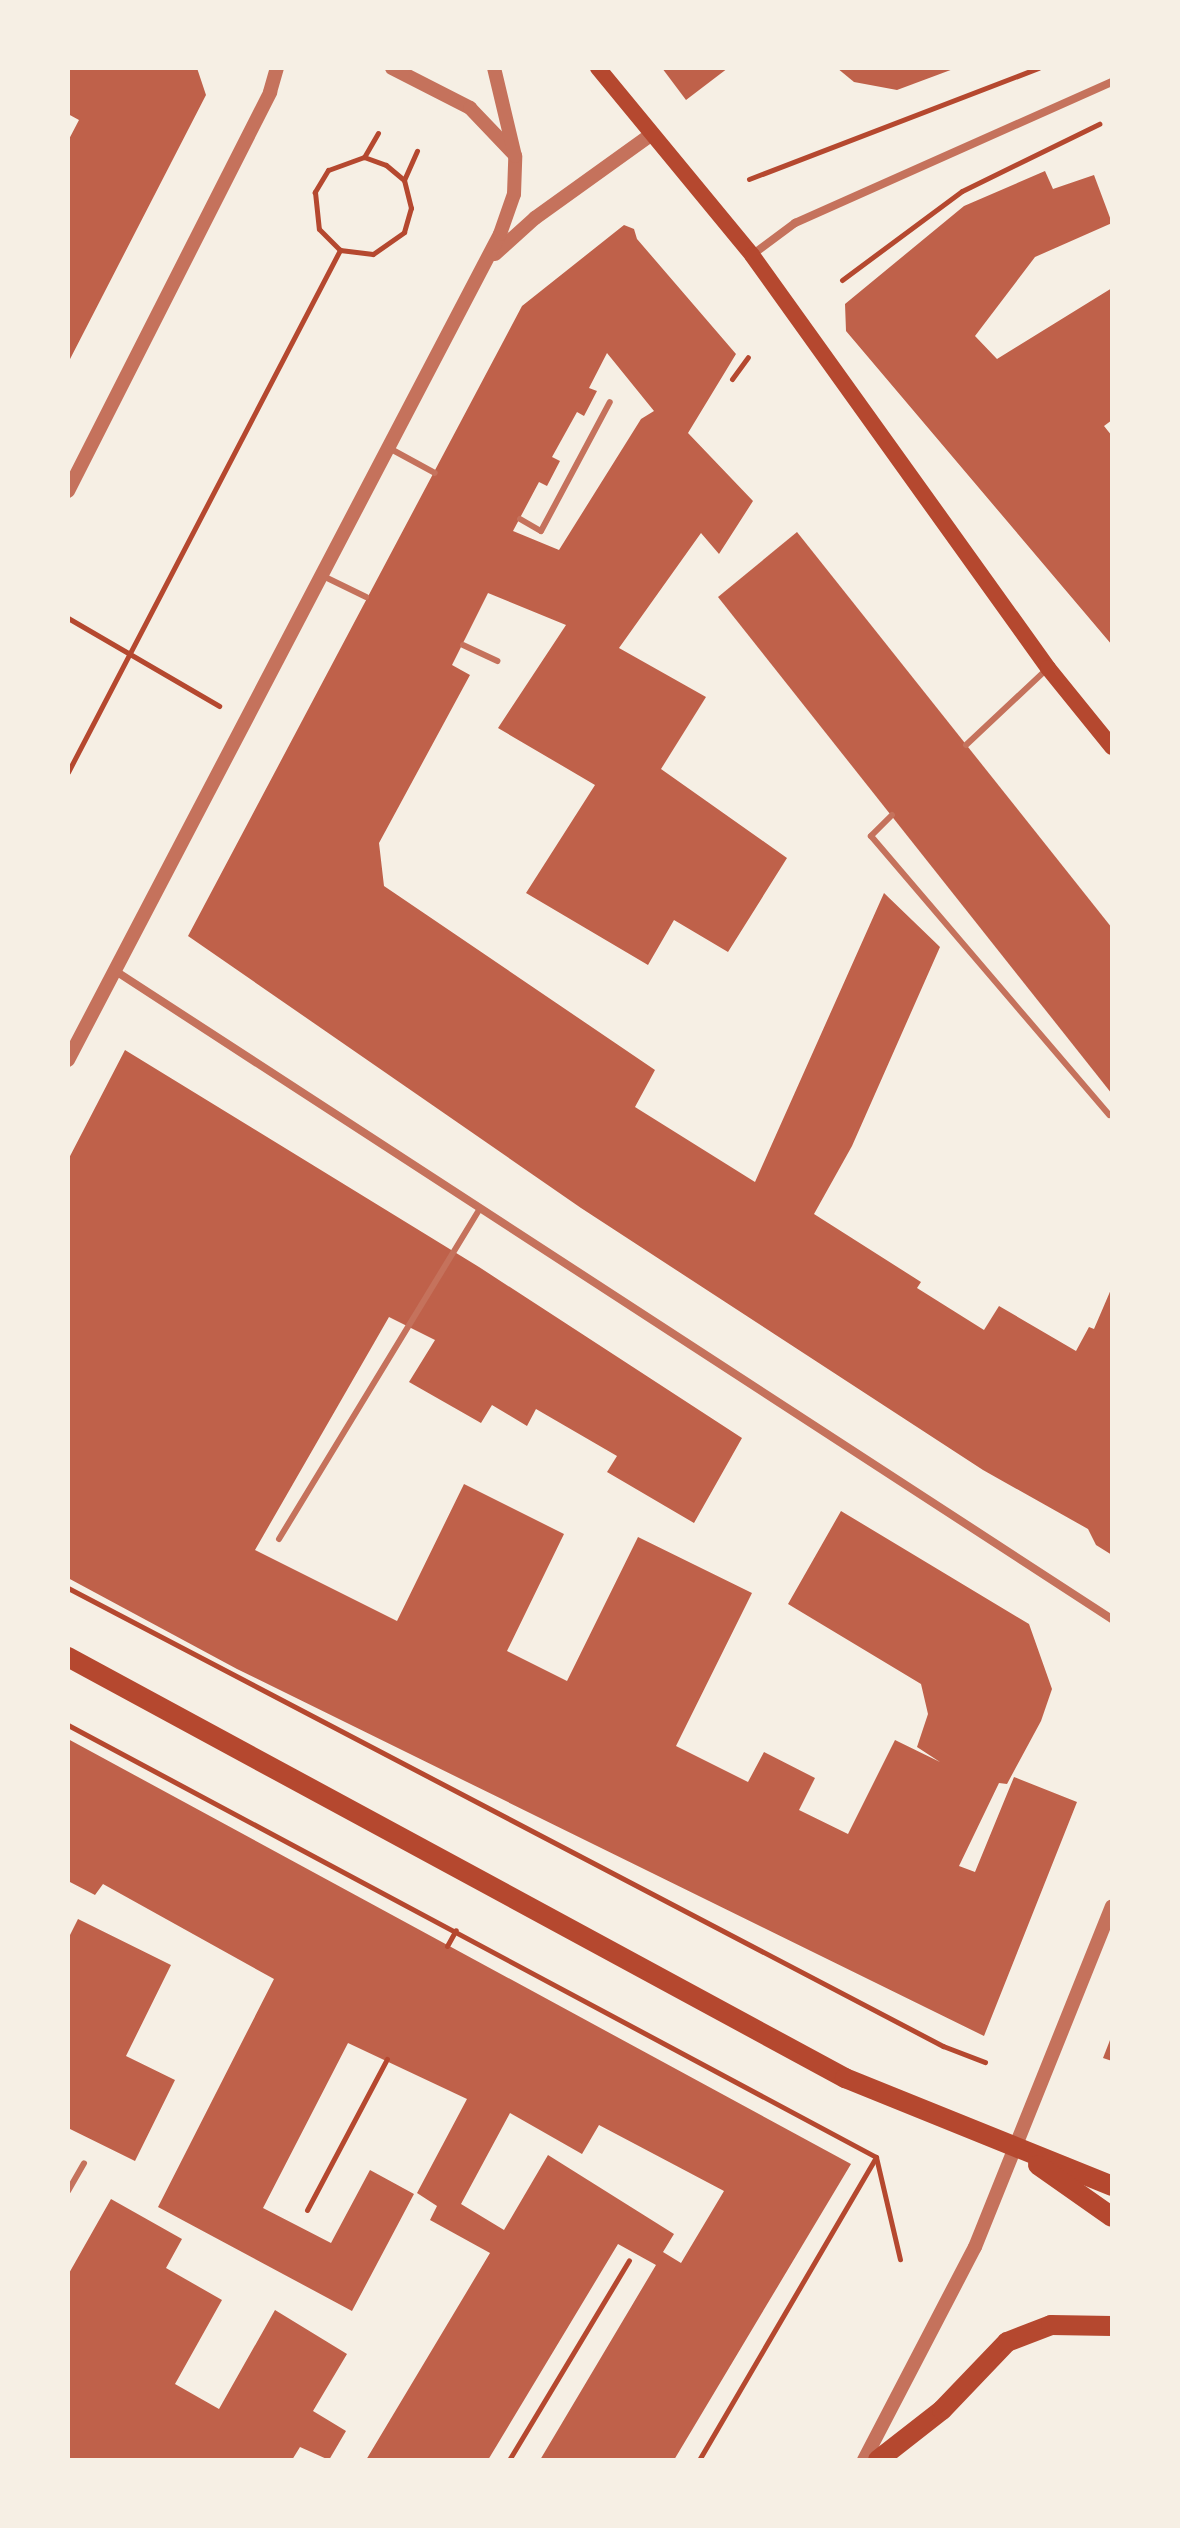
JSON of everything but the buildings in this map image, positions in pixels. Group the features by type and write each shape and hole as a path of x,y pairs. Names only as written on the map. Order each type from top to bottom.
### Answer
{"main road":[{"path":"598,68 752,255 1048,668 1112,747"},
{"path":"68,1657 845,2078 1112,2186"},
{"path":"1015,2149 1112,2217"},
{"path":"878,2460 942,2410 1007,2342 1051,2325 1112,2326"}],"street":[{"path":"68,491 270,92 277,68"},
{"path":"392,68 470,108 515,156"},
{"path":"68,1060 487,263 514,194 515,156 494,68"},
{"path":"752,255 795,223 1112,82"},
{"path":"487,263 539,214 652,134"},
{"path":"114,970 1112,1619"},
{"path":"864,2460 975,2247 1112,1906"}],"lane":[{"path":"520,519 541,531 610,402"},
{"path":"389,448 435,473"},
{"path":"323,576 366,597"},
{"path":"463,645 497,661"},
{"path":"966,745 1048,668"},
{"path":"892,815 871,836 1109,1115"},
{"path":"279,1539 479,1210"},
{"path":"68,2191 84,2163"}],"path":[{"path":"749,179 1038,68"},
{"path":"842,280 962,191 1112,118"},
{"path":"364,157 378,133"},
{"path":"404,180 417,151"},
{"path":"364,157 386,165 404,180 411,208 404,232 394,242 373,254 340,250 319,229 315,192 328,170 364,157"},
{"path":"68,772 340,250"},
{"path":"732,379 748,357"},
{"path":"68,618 246,721"},
{"path":"68,1588 943,2046 985,2062"},
{"path":"68,1725 456,1929 876,2157 900,2259"},
{"path":"447,1946 456,1929"},
{"path":"307,2210 387,2059"},
{"path":"699,2460 876,2157"},
{"path":"509,2460 629,2260"}]}
